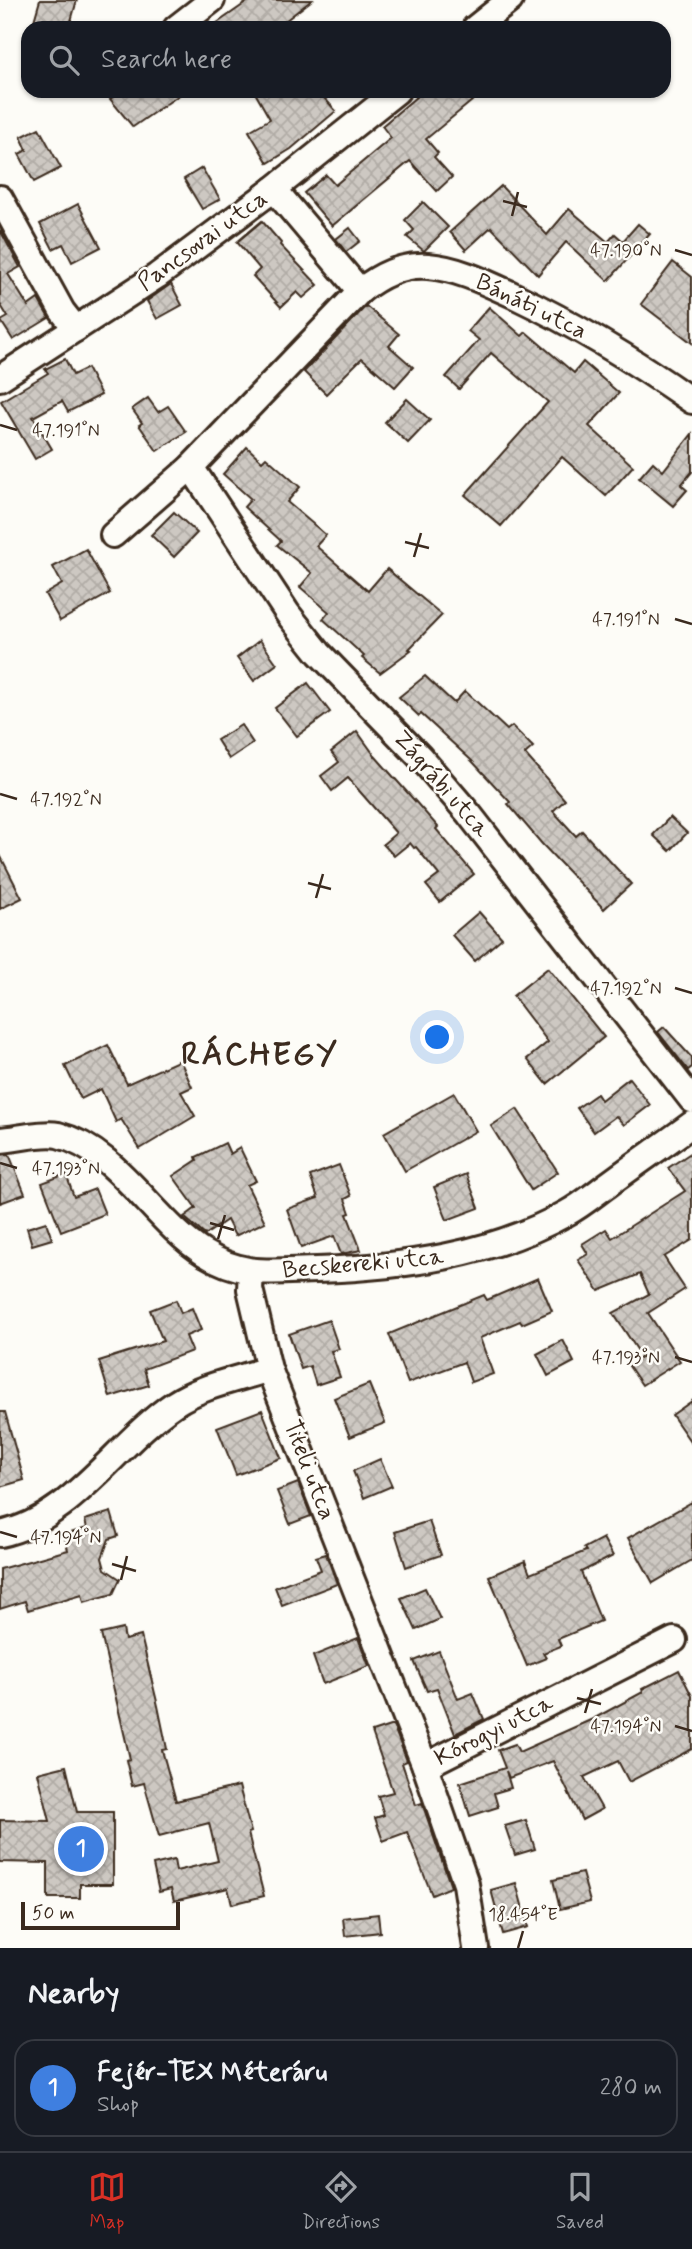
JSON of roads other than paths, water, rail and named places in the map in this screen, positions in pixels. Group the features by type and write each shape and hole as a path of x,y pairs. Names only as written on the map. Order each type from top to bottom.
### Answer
{"street":[{"path":"185,21 212,0"},
{"path":"484,21 510,0"},
{"name":"Pancsovai utca","path":"0,378 157,276 274,189 388,98"},
{"path":"274,189 360,291"},
{"path":"0,198 62,311 76,329"},
{"name":"Bánáti utca","path":"113,535 191,467 360,291 375,279 410,266 429,266 458,272 543,309 644,367 692,401"},
{"name":"Zágrábi utca","path":"191,467 288,614 319,653 420,757 470,814 692,1100"},
{"name":"Becskereki utca","path":"251,1271 262,1274 362,1269 442,1259 508,1240 568,1213 692,1124"},
{"path":"0,1140 55,1134 85,1145 107,1162 188,1242 207,1255 251,1271"},
{"name":"Titeli utca","path":"251,1271 250,1289 270,1369 425,1766 466,1884 476,1948"},
{"path":"0,1534 17,1531 57,1508 174,1404 205,1390 270,1369"},
{"name":"Kórogyi utca","path":"425,1766 674,1640"}],"place":[{"name":"Fejér-TEX Méteráru","path":"81,1849"}],"district":[{"name":"RÁCHEGY","path":"260,1055"}]}
